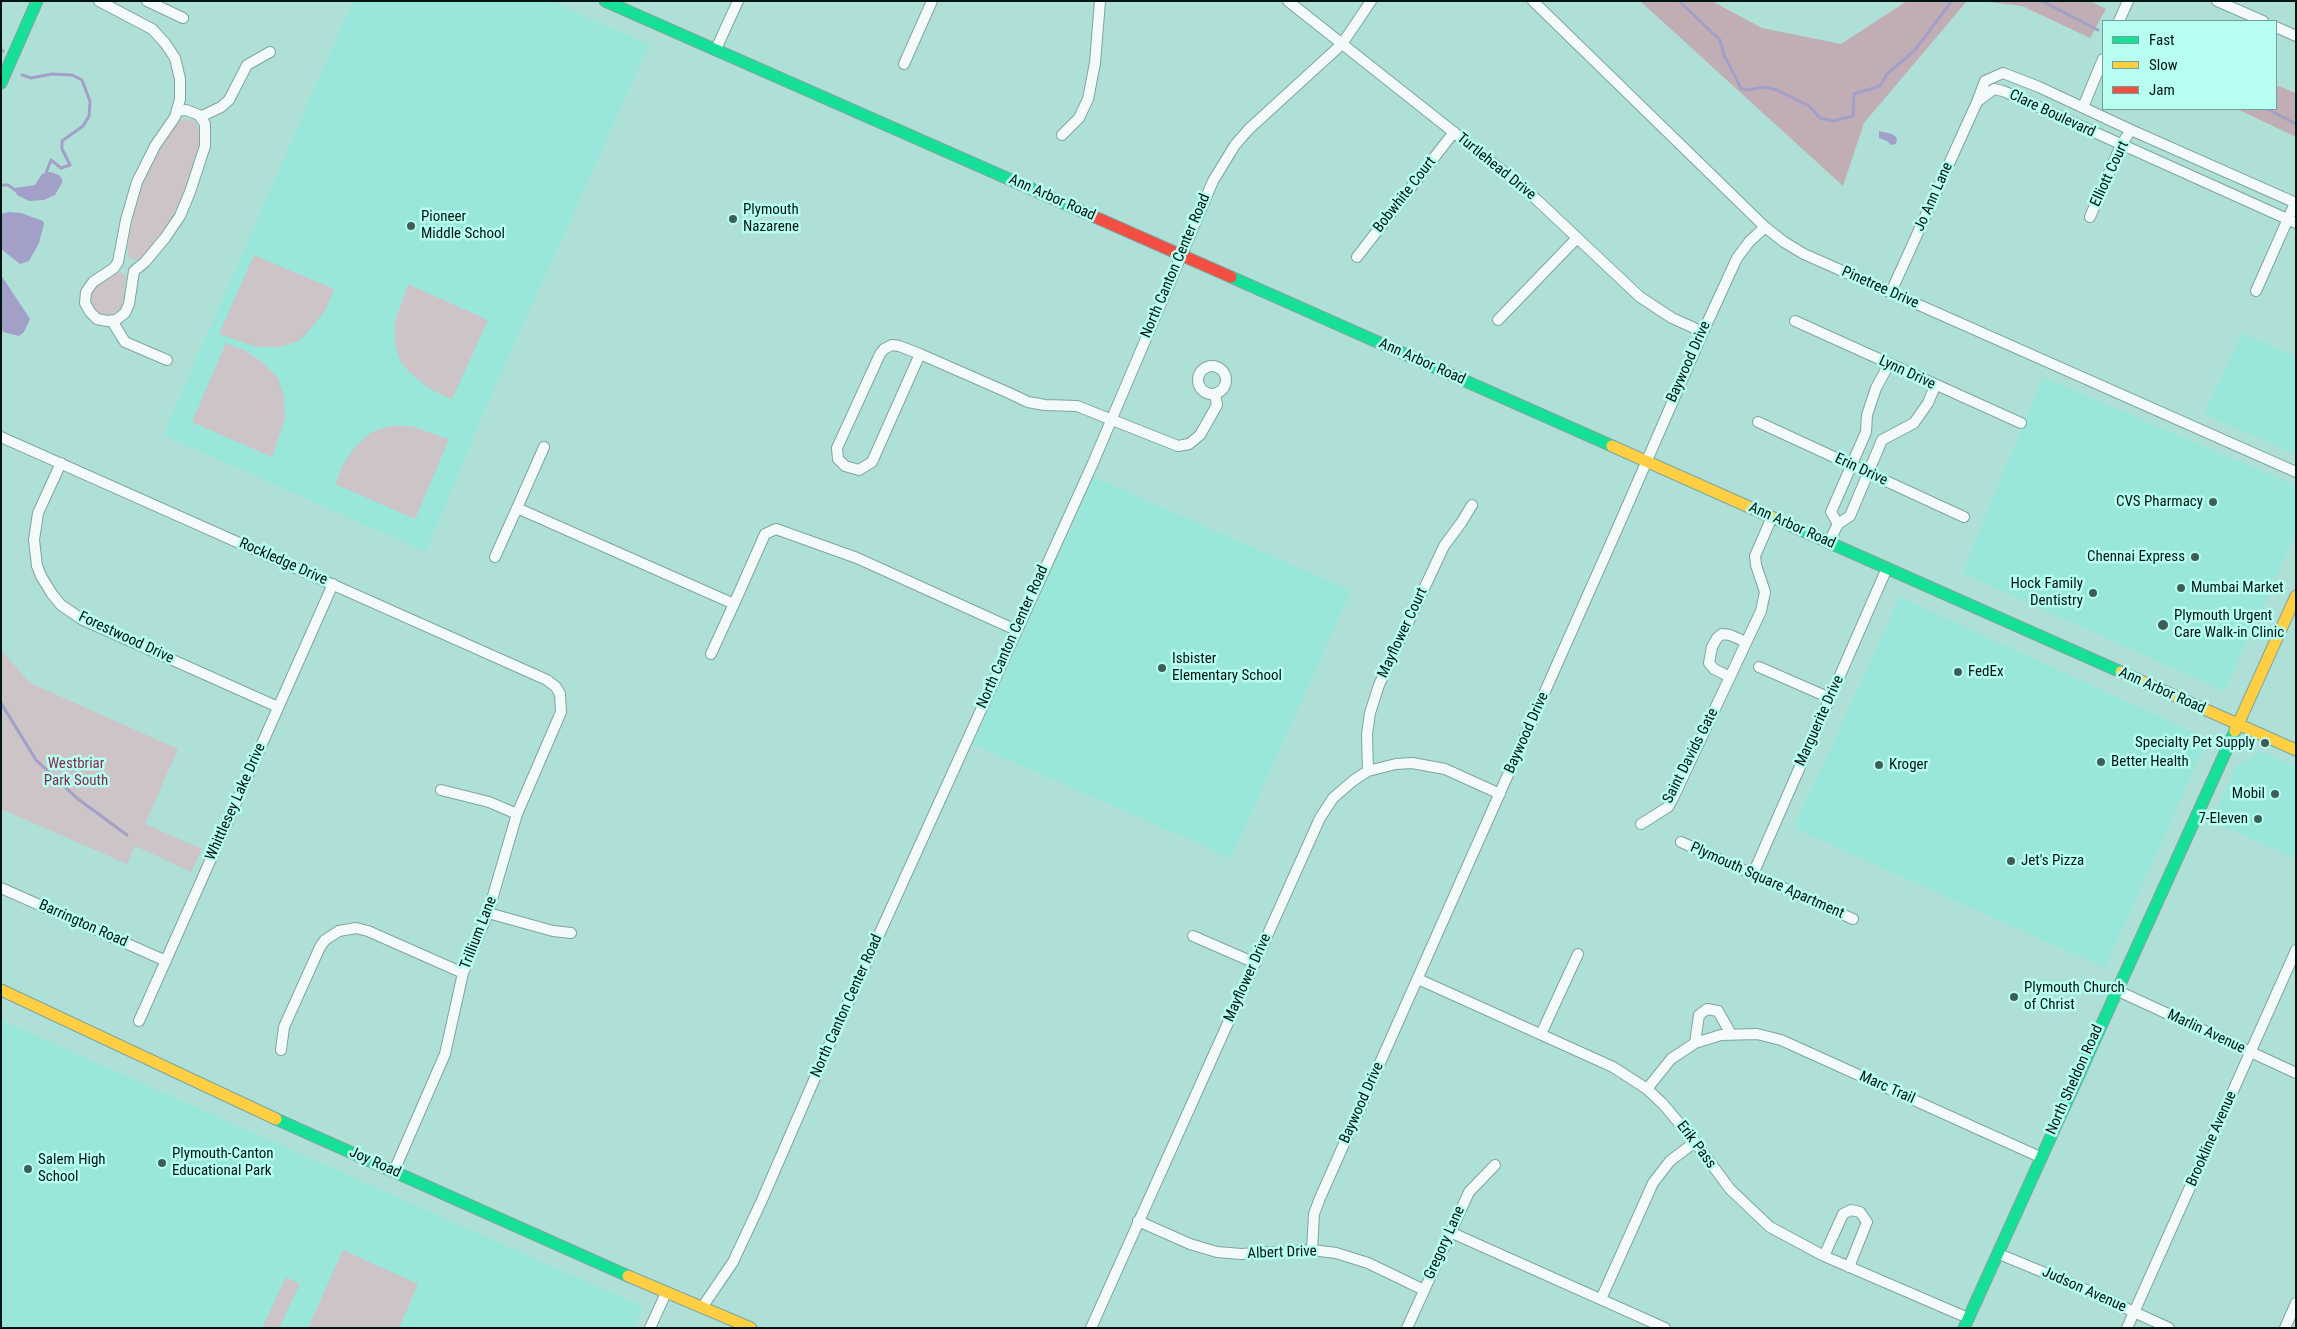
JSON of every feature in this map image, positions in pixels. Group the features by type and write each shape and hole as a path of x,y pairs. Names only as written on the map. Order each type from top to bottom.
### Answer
{"main road":[{"path":"1,83 37,1"},
{"name":"Ann Arbor Road","path":"605,1 1180,254 2296,750"},
{"name":"North Sheldon Road","path":"1966,1323 1999,1254 2040,1157 2296,596"},
{"name":"Joy Road","path":"1,990 145,1059 394,1172 666,1294 703,1306 752,1328"}],"street":[{"path":"99,1 152,29 165,43 175,58 180,79 180,99 176,111 155,146 137,182 126,220 118,262 114,268 93,282 86,292 85,303 97,319 112,321 125,313 129,304 134,271 145,262 166,238 180,216 190,192 206,146 205,124 199,115 186,110 176,111"},
{"path":"147,1 183,18"},
{"path":"716,49 738,1"},
{"path":"904,64 932,1"},
{"path":"1062,135 1079,118 1088,99 1095,63 1100,1"},
{"name":"Turtlehead Drive","path":"1288,1 1538,200 1640,297 1672,318 1703,332"},
{"name":"North Canton Center Road","path":"703,1306 733,1262 752,1221 1016,630 1093,463 1180,254 1213,181 1235,145 1260,118 1342,44 1371,1"},
{"name":"Pinetree Drive","path":"1533,1 1766,227 1784,242 1804,254 2296,472"},
{"path":"2119,20 2128,1"},
{"path":"2217,1 2261,20"},
{"path":"2277,27 2296,36"},
{"path":"200,117 221,107 230,100 247,64 270,52"},
{"path":"2083,107 2102,61"},
{"name":"Clare Boulevard","path":"1978,102 1985,81 2003,73 2296,203"},
{"name":"Clare Boulevard","path":"1978,102 1994,89 2003,91 2292,221"},
{"name":"Jo Ann Lane","path":"1891,292 1978,102"},
{"name":"Elliott Court","path":"2090,217 2120,145 2131,130"},
{"name":"Bobwhite Court","path":"1357,257 1454,132"},
{"path":"2256,291 2292,221 2296,203"},
{"name":"Baywood Drive","path":"1312,1250 1314,1214 1320,1198 1703,332 1737,258 1749,242 1766,227"},
{"path":"1498,320 1577,238"},
{"path":"118,262 134,271"},
{"path":"112,321 125,342 167,360"},
{"name":"Lynn Drive","path":"1795,321 1934,386 2021,424"},
{"path":"920,354 872,462 859,470 845,466 838,459 836,448 880,354 884,348 895,345 920,354 1028,402 1045,406 1077,406 1111,418 1171,444 1185,445 1194,441 1208,422 1217,405 1215,394"},
{"path":"1838,524 1831,512 1866,432 1867,415 1876,388 1889,364"},
{"path":"1829,542 1838,524 1850,516 1882,440 1914,423 1928,403 1934,386"},
{"name":"Erin Drive","path":"1758,422 1964,517"},
{"path":"1866,432 1882,440"},
{"name":"Rockledge Drive","path":"1,437 547,680 553,684 560,694"},
{"path":"495,557 544,447"},
{"name":"Forestwood Drive","path":"60,463 38,513 34,540 37,566 56,600 71,613 83,620 278,707"},
{"name":"Mayflower Court","path":"1368,772 1367,734 1370,713 1378,685 1444,546 1472,505"},
{"path":"517,508 734,604"},
{"name":"Saint Davids Gate","path":"1641,824 1668,807 1765,599 1765,592 1755,556 1772,517"},
{"path":"711,654 765,534 776,529 857,558 1016,630"},
{"name":"Marguerite Drive","path":"1753,874 1888,568"},
{"name":"Whittlesey Lake Drive","path":"140,1021 334,584"},
{"path":"1730,677 1710,666 1708,660 1712,648 1717,638 1722,634 1730,635 1746,642"},
{"path":"1759,667 1830,698"},
{"name":"Trillium Lane","path":"394,1172 445,1054 463,974 488,913 517,814 561,712 560,694"},
{"name":"Mayflower Drive","path":"1091,1328 1323,812 1343,788 1368,772 1396,764 1426,764 1445,770 1500,794"},
{"path":"441,790 490,802 517,814"},
{"name":"Plymouth Square Apartment","path":"1681,842 1853,919"},
{"name":"Barrington Road","path":"1,888 166,961"},
{"path":"488,913 552,931 571,933"},
{"path":"281,1050 284,1028 320,946 325,940 339,931 356,928 368,931 463,974"},
{"path":"1193,936 1255,963"},
{"name":"Brookline Avenue","path":"2127,1328 2296,950"},
{"path":"1542,1034 1578,954"},
{"name":"Erik Pass","path":"1418,979 1612,1067 1647,1089 1675,1117 1730,1189 1755,1215 1770,1227 1824,1256 1849,1266 1966,1323"},
{"name":"Marlin Avenue","path":"2116,990 2296,1073"},
{"path":"1695,1043 1696,1022 1699,1015 1707,1009 1718,1011 1731,1034"},
{"name":"Marc Trail","path":"1647,1089 1671,1059 1695,1043 1711,1037 1731,1034 1758,1034 1781,1040 2040,1157"},
{"path":"1601,1299 1653,1183 1670,1161 1695,1142"},
{"name":"Gregory Lane","path":"1407,1328 1469,1192 1495,1165"},
{"path":"1824,1256 1843,1214 1851,1210 1860,1212 1867,1222 1849,1266"},
{"name":"Albert Drive","path":"1138,1221 1190,1244 1217,1252 1241,1254 1312,1250 1336,1253 1361,1260 1424,1290"},
{"path":"1450,1232 1665,1328"},
{"name":"Judson Avenue","path":"1999,1254 2168,1328"},
{"path":"650,1328 666,1294"},
{"path":"2285,1328 2296,1303"}],"shaded area":[{"name":"Pioneer Middle School","path":"353,1 551,1 649,45 486,407 426,552 163,435"},
{"path":"1640,1 1712,1 1762,28 1841,44 1907,1 1967,1 1864,123 1843,186"},
{"path":"1981,1 2090,1 2106,9 2090,38 2022,6"},
{"path":"2277,85 2296,93 2296,137 2239,110 2277,110"},
{"path":"2242,333 2296,357 2296,455 2204,414"},
{"path":"2043,377 2296,486 2296,533 2224,691 1962,573"},
{"name":"Isbister Elementary School","path":"1094,477 1351,591 1231,858 973,744"},
{"path":"1900,597 2208,739 2105,968 1794,828"},
{"path":"2261,751 2296,767 2296,859 2212,821 2236,767"},
{"name":"Plymouth-Canton Educational Park","path":"1,1020 643,1307 634,1328 1,1328"}],"green space":[{"path":"185,119 195,121 199,132 199,147 190,179 175,212 157,240 143,257 133,260 128,256 128,246 133,216 141,187 159,149 176,123"},
{"path":"254,255 334,289 326,309 299,341 279,347 257,347 219,334"},
{"path":"120,272 126,276 123,306 111,315 98,313 92,304 92,292 98,284"},
{"path":"408,284 488,320 452,399 433,391 417,379 401,363 395,344 395,322"},
{"path":"226,343 246,351 262,362 278,378 284,397 285,419 272,457 192,422"},
{"path":"389,426 411,426 449,439 415,519 335,484 343,465 354,448 370,433"},
{"name":"Westbriar Park South","path":"1,650 30,683 178,749 145,824 202,849 191,872 135,846 127,864 1,809"},
{"path":"343,1250 418,1284 399,1328 308,1328"},
{"path":"286,1277 300,1284 279,1328 262,1328"}],"water":[{"path":"1879,131 1892,134 1897,138 1896,144 1891,145 1879,138"},
{"path":"50,172 59,175 62,179 62,183 55,195 44,200 29,201 17,195 15,188 35,185 42,174"},
{"path":"9,212 21,213 43,221 44,224 39,243 29,261 20,264 1,249 1,214"},
{"path":"1,275 30,319 24,332 19,336 3,332 1,325"}],"waterway":[{"path":"1679,1 1720,40 1724,55 1741,88 1746,90 1764,87 1777,90 1809,106 1820,118 1833,121 1853,116 1854,94 1880,86 1887,74 1914,51 1952,1"},
{"path":"2042,1 2098,30"},
{"path":"22,75 31,78 52,74 72,75 82,80 90,101 89,116 83,126 62,141 62,149 70,165 61,168 51,160 45,176"},
{"path":"2269,110 2296,124"},
{"path":"1,185 8,185 18,192"},
{"path":"1,703 36,760 78,799 127,835"}],"traffic: fast":[{"path":"1,83 37,1"},
{"path":"605,1 1095,217"},
{"path":"1231,277 1612,446"},
{"path":"1776,519 2121,672"},
{"path":"1964,1328 2235,731"},
{"path":"276,1119 628,1276"}],"traffic: slow":[{"path":"1612,446 1776,519"},
{"path":"2235,731 2296,596"},
{"path":"2121,672 2296,750"},
{"path":"1,990 276,1119"},
{"path":"628,1276 751,1328"}],"traffic: jam":[{"path":"1095,217 1231,277"}],"place":[{"name":"Plymouth Nazarene","path":"733,219"},
{"name":"Pioneer Middle School","path":"411,226"},
{"name":"CVS Pharmacy","path":"2213,502"},
{"name":"Chennai Express","path":"2195,557"},
{"name":"Mumbai Market","path":"2181,588"},
{"name":"Hock Family Dentistry","path":"2093,593"},
{"name":"Plymouth Urgent Care Walk-in Clinic","path":"2163,625"},
{"name":"Isbister Elementary School","path":"1162,668"},
{"name":"FedEx","path":"1958,672"},
{"name":"Specialty Pet Supply","path":"2265,743"},
{"name":"Better Health","path":"2101,762"},
{"name":"Kroger","path":"1879,765"},
{"name":"Mobil","path":"2275,794"},
{"name":"7-Eleven","path":"2258,819"},
{"name":"Jet's Pizza","path":"2011,861"},
{"name":"Plymouth Church of Christ","path":"2014,997"},
{"name":"Plymouth-Canton Educational Park","path":"162,1163"},
{"name":"Salem High School","path":"28,1169"}]}
